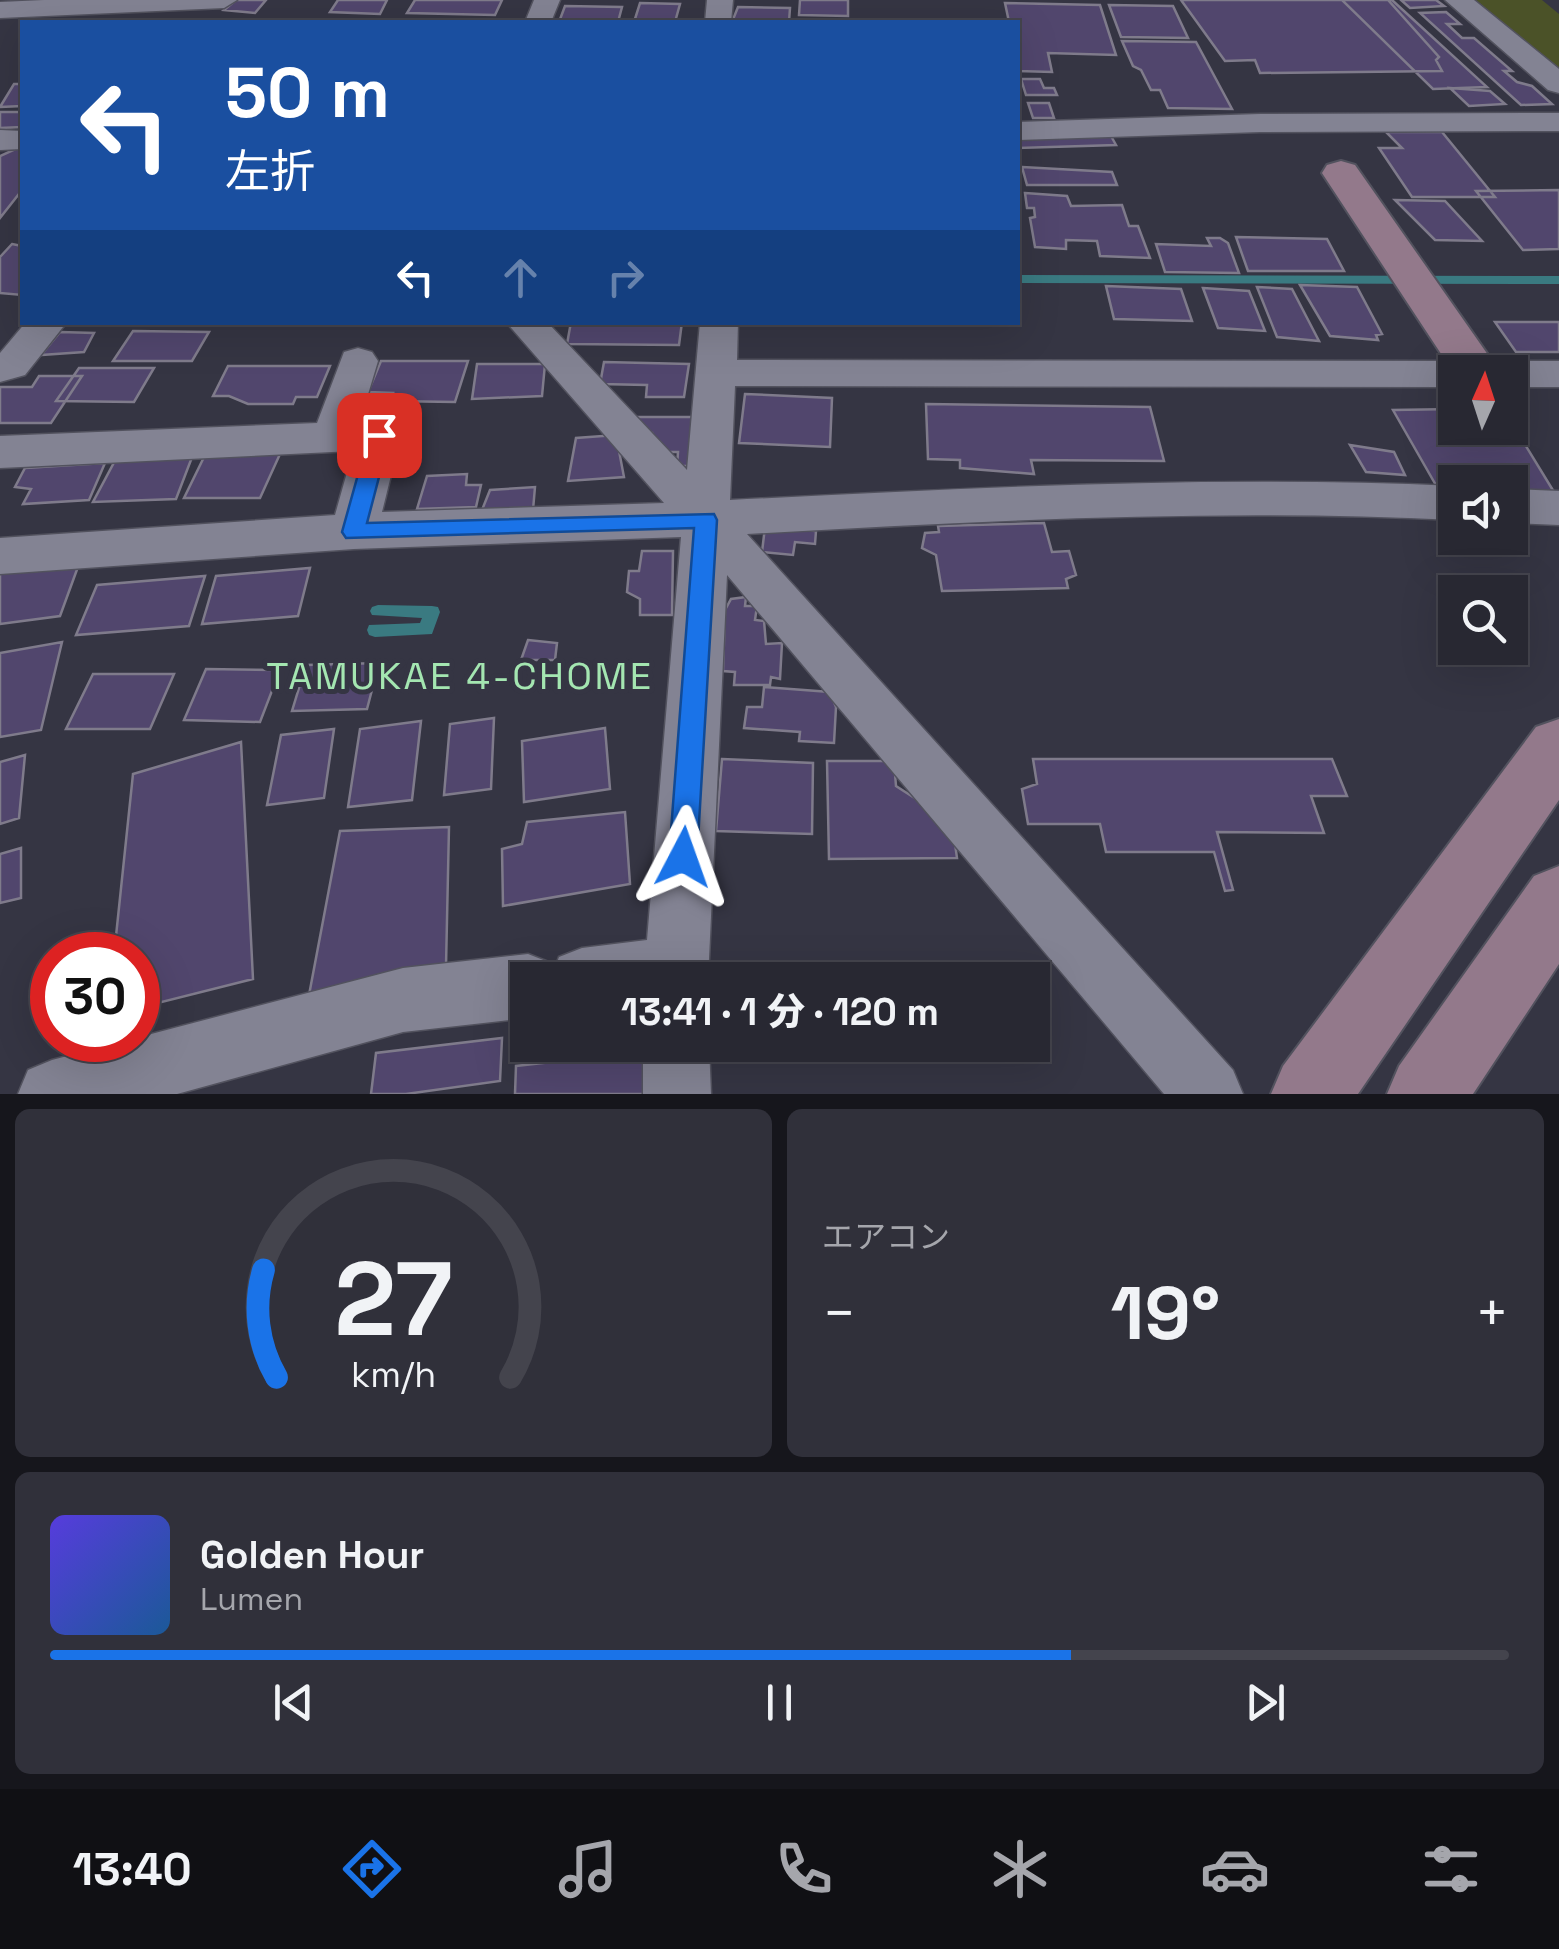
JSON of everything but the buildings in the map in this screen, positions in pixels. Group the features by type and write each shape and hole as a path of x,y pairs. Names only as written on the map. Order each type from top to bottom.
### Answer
{"street":[{"path":"0,10 224,0 245,20"},
{"path":"1458,0 1559,84"},
{"path":"1020,131 1260,123 1559,122"},
{"path":"1341,173 1465,355"},
{"path":"0,369 11,366 45,325"},
{"path":"528,325 706,520 1209,1094"},
{"path":"677,962 719,325"},
{"path":"334,437 358,361"},
{"path":"718,373 1438,374"},
{"path":"1528,374 1559,374"},
{"path":"0,452 379,435 354,532"},
{"path":"0,556 354,532 706,520 1074,498 1352,498 1438,502"},
{"path":"1528,507 1559,508"},
{"path":"1310,1094 1559,747"},
{"path":"1427,1094 1559,902"},
{"path":"52,1094 403,1000 510,988"},
{"path":"676,1062 677,1094"}],"green space":[{"path":"1476,0 1542,0 1559,14 1559,72"}],"waterway":[{"path":"1020,279 1559,280"},
{"path":"375,630 426,629 432,612 378,611"}],"district":[{"name":"TAMUKAE 4-CHOME","path":"460,676"}],"route":[{"path":"379,435 354,532 706,520 683,857"}]}
